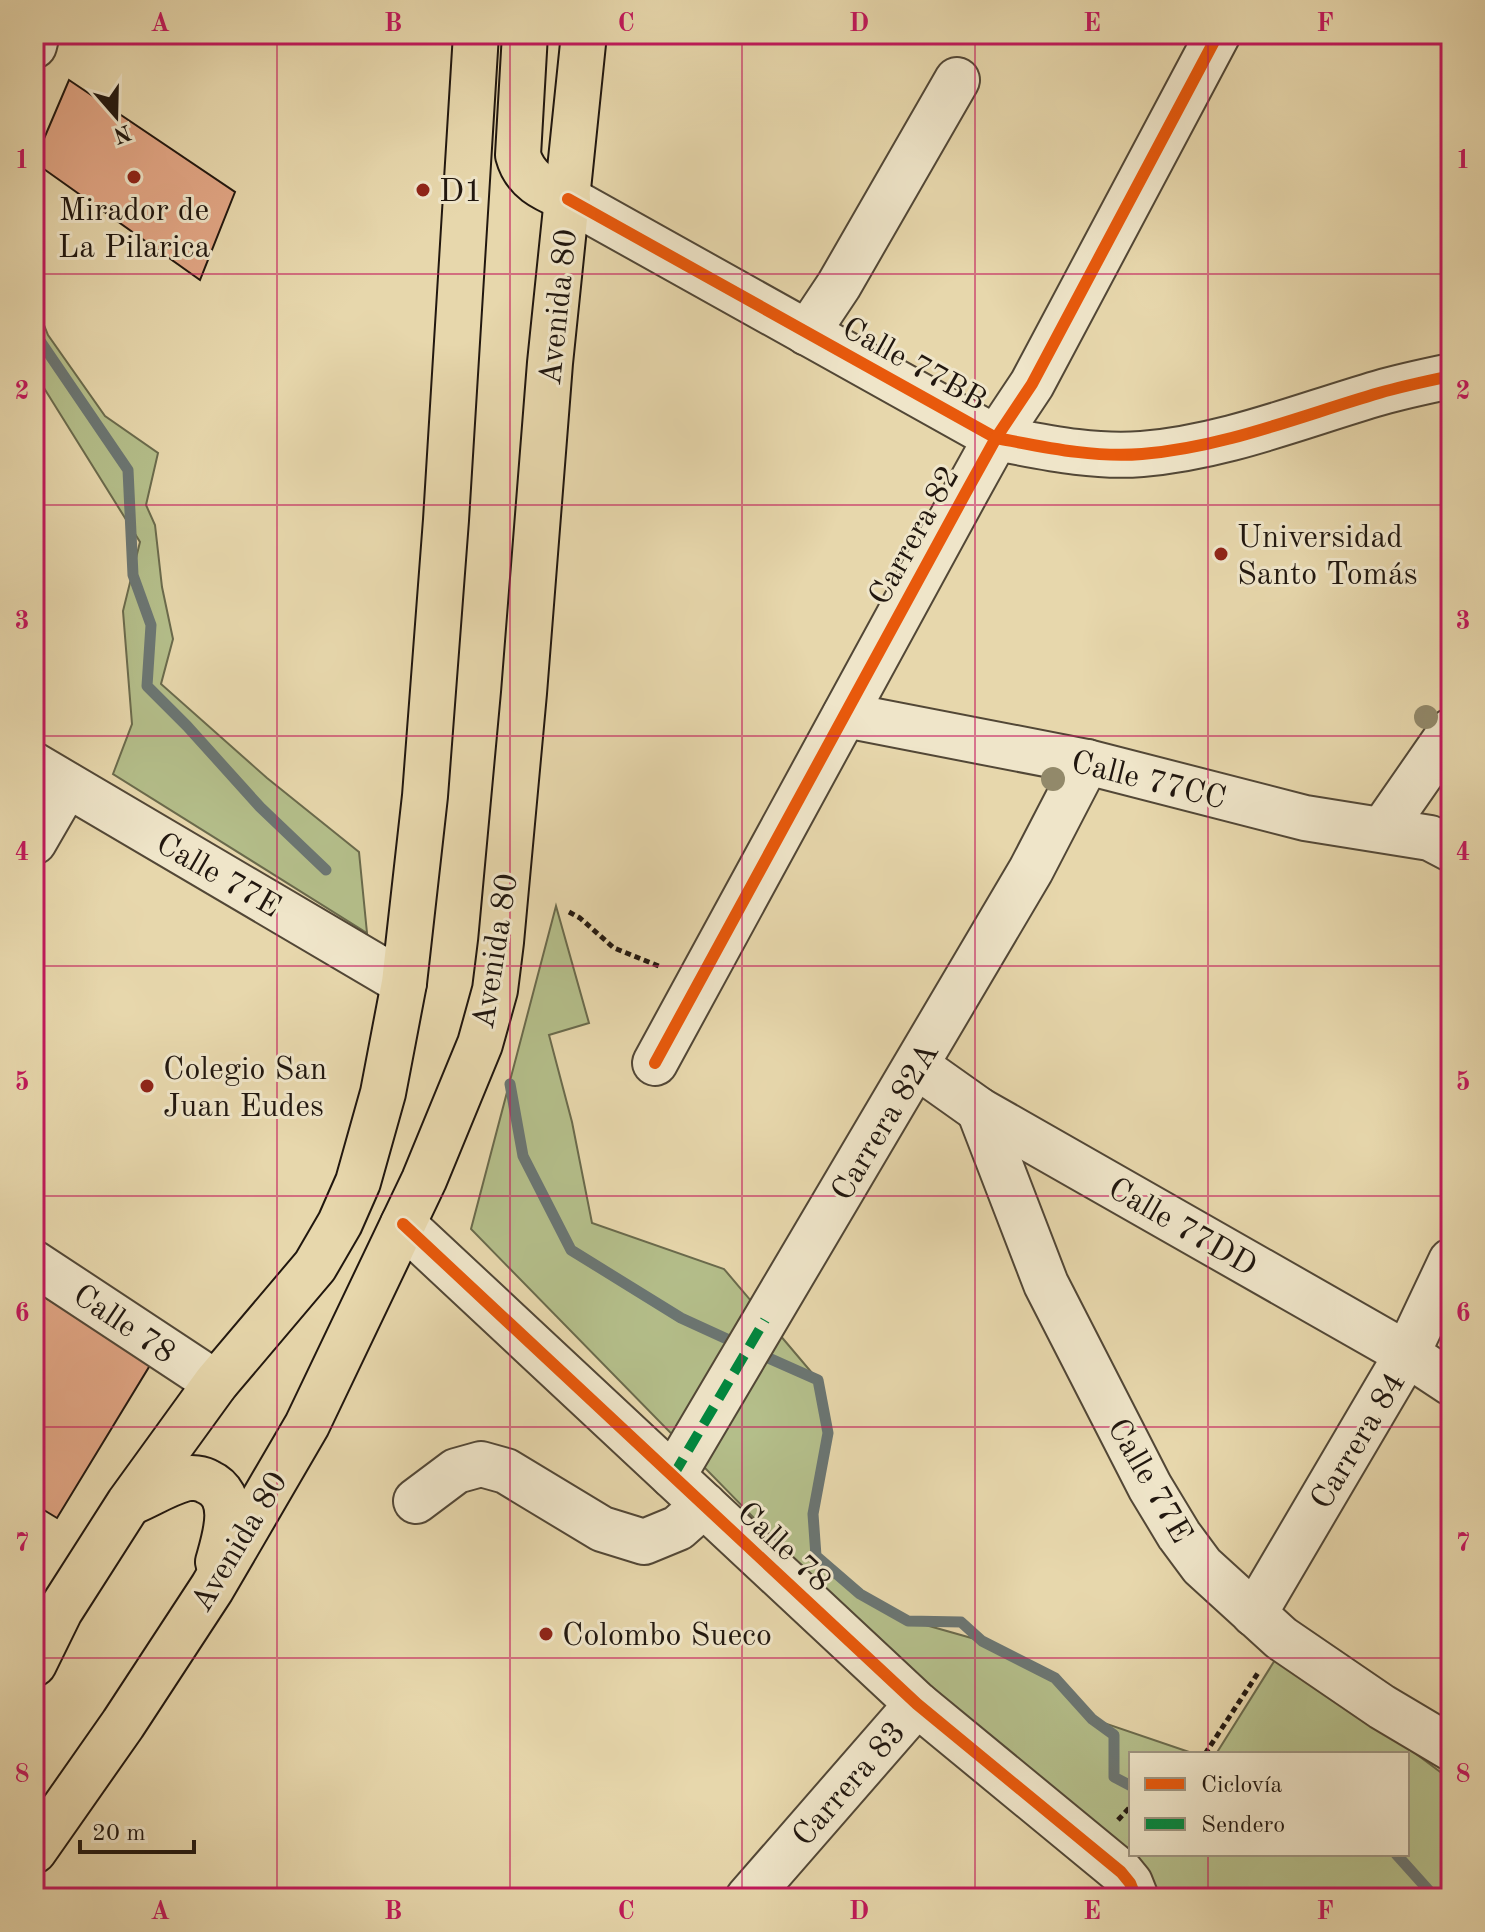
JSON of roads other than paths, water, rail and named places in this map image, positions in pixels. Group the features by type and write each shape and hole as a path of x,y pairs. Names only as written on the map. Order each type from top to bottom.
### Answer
{"main road":[{"path":"34,1664 47,1617 216,1383 315,1266 340,1223 358,1182 383,1093 404,983 426,781 446,520 476,34"},
{"path":"525,34 518,155 522,170 531,180 568,199"},
{"name":"Avenida 80","path":"34,1851 123,1724 212,1588 307,1425 424,1180 480,1044 495,990 524,693 550,363 584,34"},
{"path":"129,1503 187,1478 206,1480 217,1487 225,1499 227,1516 212,1588"}],"street":[{"path":"34,46 37,34"},
{"name":"Carrera 82","path":"655,1063 996,438 1032,384 1218,34"},
{"path":"807,333 839,285 957,80"},
{"name":"Calle 77BB","path":"568,199 996,438 1070,452 1139,454 1204,446 1382,392 1451,376"},
{"name":"Calle 77CC","path":"845,715 1087,762 1305,818 1430,838 1451,849"},
{"path":"1383,829 1451,731"},
{"name":"Carrera 82A","path":"688,1490 765,1320 1031,870 1087,762"},
{"path":"34,842 50,775"},
{"name":"Calle 77E","path":"50,775 404,983"},
{"name":"Calle 77DD","path":"917,1066 979,1110 1407,1354 1451,1383"},
{"name":"Calle 77E","path":"979,1110 1046,1284 1150,1487 1179,1535 1202,1566 1267,1626 1382,1707 1451,1748"},
{"name":"Calle 78","path":"403,1224 917,1704 1121,1872 1136,1898"},
{"name":"Carrera 84","path":"1267,1626 1407,1354 1451,1261"},
{"name":"Calle 78","path":"34,1263 216,1383"},
{"path":"416,1501 456,1471 481,1464 506,1471 602,1529 644,1542 678,1528 688,1490"},
{"name":"Carrera 83","path":"748,1898 917,1704"}],"waterway":[{"path":"34,332 128,470 133,575 151,625 147,686 260,807 326,870"},
{"path":"510,1084 523,1156 571,1250 681,1318 740,1345"},
{"path":"755,1352 818,1380 828,1433 813,1514 816,1556 860,1594 908,1621 961,1622 982,1641 1055,1678 1092,1719 1114,1735 1114,1777 1129,1785"},
{"path":"1398,1856 1431,1893 1440,1898"}],"place":[{"name":"Mirador de La Pilarica","path":"134,177"},
{"name":"D1","path":"423,190"},
{"name":"Universidad Santo Tomás","path":"1221,554"},
{"name":"Colegio San Juan Eudes","path":"147,1086"},
{"name":"Colombo Sueco","path":"546,1634"}]}
